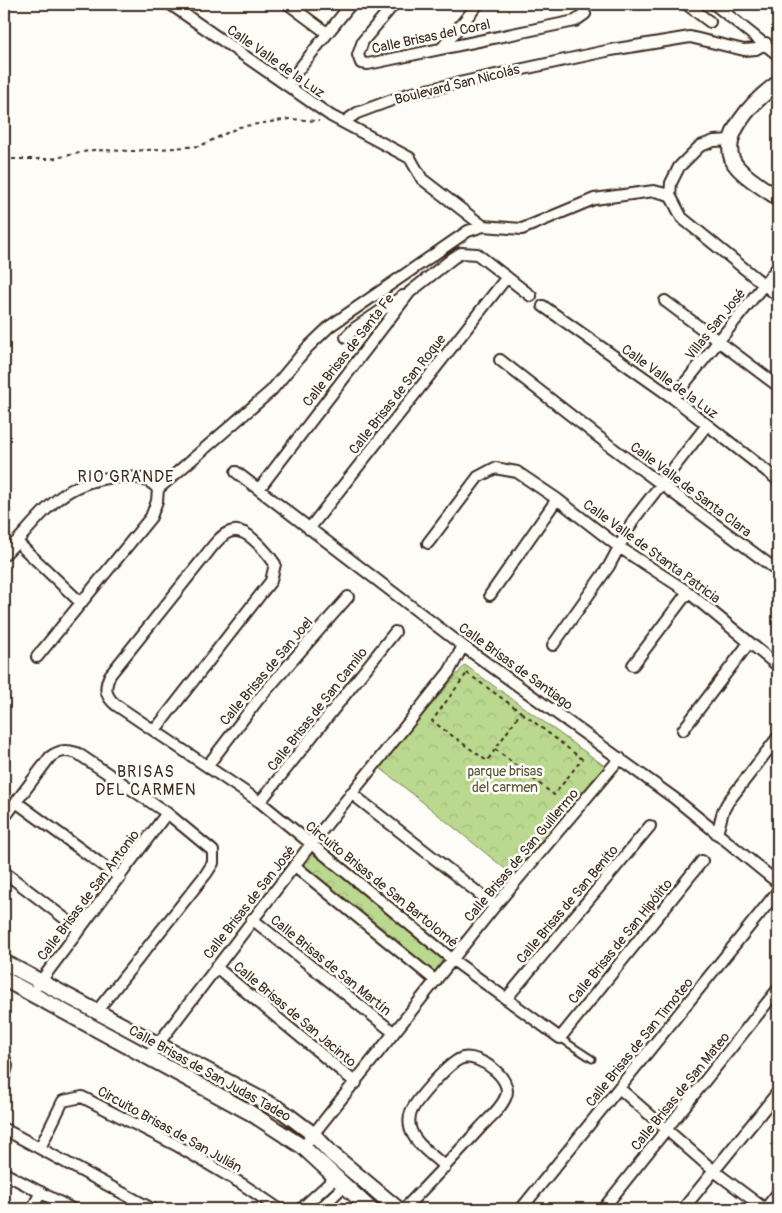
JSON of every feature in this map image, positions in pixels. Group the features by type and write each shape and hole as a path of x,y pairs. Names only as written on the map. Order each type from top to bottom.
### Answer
{"street":[{"name":"Calle Valle de la Luz","path":"170,4 287,84 330,116 410,158 422,179 483,226"},
{"path":"288,4 328,33"},
{"path":"287,84 351,4"},
{"name":"Calle Brisas del Coral","path":"394,4 363,41 358,55 359,61 368,64 576,21 585,14 581,4"},
{"path":"443,47 478,4"},
{"path":"686,4 710,22"},
{"path":"715,4 766,43 778,55"},
{"name":"Boulevard San Nicolás","path":"344,122 357,113 424,90 612,50 690,37 744,50 756,49 766,43"},
{"path":"778,83 764,93 750,109 737,126 730,140 730,152 738,168 778,198"},
{"path":"730,140 714,141 700,146 679,167 672,183 670,196 682,218 778,296"},
{"path":"154,485 271,390 307,348 330,326 468,230 483,226 522,229 594,199 654,191 670,196"},
{"name":"Calle Brisas de Santa Fe","path":"259,489 410,292 461,253 477,254 507,277"},
{"name":"Villas San José","path":"673,398 778,268"},
{"path":"507,277 531,296"},
{"name":"Calle Brisas de San Roque","path":"309,529 507,277"},
{"path":"346,337 355,328 410,292"},
{"path":"666,301 778,386"},
{"name":"Calle Valle de la Luz","path":"543,306 673,398 778,480"},
{"name":"Calle Valle de Santa Clara","path":"500,360 778,571"},
{"path":"552,645 608,566 634,519 707,425"},
{"name":"Calle Valle de Stanta Patricia","path":"428,543 478,477 487,470 504,468 526,477 619,547 688,592 778,666"},
{"name":"Calle Brisas de Santiago","path":"236,472 463,646 620,758 778,883"},
{"path":"4,555 57,498 78,485 94,480 127,477 154,485"},
{"path":"37,657 151,517 157,501 154,485"},
{"path":"490,595 557,499"},
{"name":"Circuito Brisas de San Bartolomé","path":"155,730 271,581 275,564 265,550 248,534 237,530 220,538 110,675 105,688 111,701 260,802 453,960 560,1038"},
{"path":"17,542 81,603"},
{"path":"633,665 688,592"},
{"name":"Calle Brisas de San Joel","path":"208,766 257,701 348,596"},
{"name":"Calle Brisas de San Camilo","path":"260,802 395,632"},
{"path":"683,730 749,642"},
{"name":"Calle Brisas de San José","path":"148,1057 252,919 449,672 463,646"},
{"path":"717,834 723,811 728,802 778,737"},
{"path":"4,818 50,756 64,751 77,754 167,813 209,846 214,855 214,863 96,1012"},
{"name":"Calle Brisas de San Guillermo","path":"303,1147 356,1083 393,1032 495,906 620,758"},
{"path":"351,793 495,906"},
{"path":"16,802 120,878"},
{"name":"Calle Brisas de San Antonio","path":"32,994 167,813"},
{"name":"Calle Brisas de San Benito","path":"506,999 650,826"},
{"name":"Calle Brisas de San Hipólito","path":"560,1038 702,861"},
{"path":"295,866 436,981"},
{"path":"4,872 80,930"},
{"name":"Calle Brisas de San Timoteo","path":"521,1209 778,891"},
{"name":"Calle Brisas de San Martín","path":"252,919 393,1032"},
{"name":"Calle Brisas de San Judas Tadeo","path":"4,962 96,1012 158,1042 281,1110 313,1134 398,1209"},
{"name":"Calle Brisas de San Jacinto","path":"216,967 356,1083"},
{"name":"Calle Brisas de San Judas Tadeo","path":"4,979 249,1112 303,1147 370,1209"},
{"name":"Calle Brisas de San Mateo","path":"603,1209 778,990"},
{"path":"4,1056 7,1066 4,1078"},
{"path":"404,1209 445,1167 506,1096 507,1086 501,1078 479,1059 471,1057 461,1058 442,1075 414,1108 410,1118 410,1129 417,1140 445,1167"},
{"path":"619,1088 714,1171 765,1209 778,1193"},
{"path":"683,1209 778,1092"},
{"name":"Circuito Brisas de San Julián","path":"40,1148 63,1102 82,1097 176,1145 279,1209"},
{"path":"4,1129 152,1209"},
{"path":"4,1173 72,1209"},
{"path":"301,1209 339,1182"},
{"path":"320,1209 339,1182"},
{"path":"32,1209 41,1192"}],"lane":[{"name":"Circuito Brisas de San Bartolomé","path":"560,1038 592,1059"}],"path":[{"path":"4,159 51,159 93,150 134,151 200,146 239,127 289,119 344,122"},
{"path":"495,749 554,795 582,759 521,712 467,673 432,722 487,761 495,749 521,712"}],"green space":[{"name":"parque brisas del carmen","path":"465,665 606,767 514,876 379,767"},
{"path":"314,853 445,958 433,973 302,868"}],"district":[{"name":"RIO GRANDE","path":"126,476"},
{"name":"BRISAS DEL CARMEN","path":"146,780"}]}
